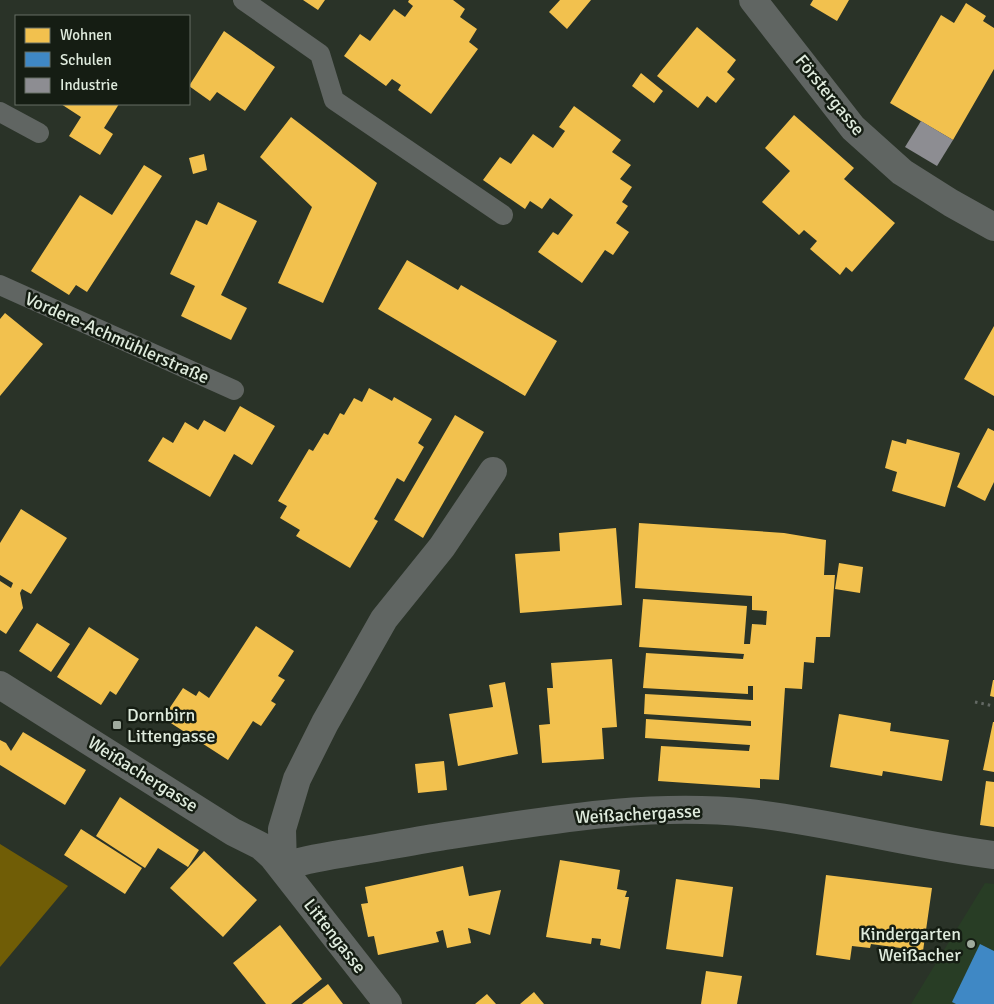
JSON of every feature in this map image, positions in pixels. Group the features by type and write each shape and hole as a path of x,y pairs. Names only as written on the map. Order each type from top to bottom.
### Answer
{"street":[{"name":"Förstergasse","path":"753,0 853,128 902,172 994,227"},
{"path":"282,867 282,829 292,795 297,779 325,723 384,619 442,547 492,470"},
{"name":"Weißachergasse","path":"0,685 233,832 261,846 282,867 312,858 411,841 583,815 634,811 716,811 750,814 943,849 994,855"},
{"name":"Littengasse","path":"282,867 315,913 388,1004"}],"lane":[{"path":"243,0 320,54 334,100 503,215"},
{"path":"0,112 39,133"},
{"name":"Vordere-Achmühlerstraße","path":"0,285 234,390"}],"path":[{"path":"975,702 994,706"}],"shaded area":[{"path":"0,844 68,886 0,967"},
{"name":"Kindergarten Weißacher","path":"985,883 994,884 994,1004 911,1004"}],"building: Wohnen":[{"path":"303,0 325,0 318,10"},
{"path":"409,0 453,0 465,9 460,17 477,29 469,42 478,49 431,114 398,90 401,85 392,79 386,86 344,56 360,34 370,41 394,9 405,17 413,6 408,2"},
{"path":"560,0 591,0 567,29 549,12"},
{"path":"813,0 849,0 837,21 810,5"},
{"path":"966,3 986,16 983,21 994,28 994,69 953,140 890,103 941,15 954,23"},
{"path":"697,27 736,60 727,72 735,79 716,103 707,96 698,108 657,76"},
{"path":"224,31 275,67 245,111 217,92 210,101 190,87"},
{"path":"641,73 663,91 654,103 632,86"},
{"path":"63,105 118,105 104,128 113,134 100,155 69,136 81,117"},
{"path":"574,106 621,140 612,152 631,165 620,179 632,187 622,202 628,206 616,223 629,232 613,255 605,250 582,283 538,252 553,232 558,235 573,215 550,198 542,209 530,201 525,209 483,180 500,157 511,164 533,134 553,148 565,131 559,127"},
{"path":"794,115 854,168 844,179 895,223 852,272 846,267 840,275 810,249 817,241 804,230 799,235 762,202 790,171 765,148"},
{"path":"291,117 377,183 323,303 278,283 312,207 260,157"},
{"path":"204,154 207,170 193,174 189,158"},
{"path":"144,165 162,176 87,292 76,285 69,295 31,271 80,195 112,215"},
{"path":"218,202 257,221 221,295 247,308 231,340 181,316 195,286 170,274 196,220 207,225"},
{"path":"407,260 458,290 461,285 557,341 525,396 378,309"},
{"path":"5,313 43,344 0,396 0,319"},
{"path":"994,326 994,396 964,379"},
{"path":"369,388 392,401 394,397 432,419 418,443 424,447 404,482 397,478 374,519 378,521 350,568 296,536 300,530 280,518 287,506 278,501 309,449 313,451 324,433 328,435 340,413 344,415 354,398 362,402"},
{"path":"240,406 275,426 252,465 234,454 210,497 148,461 163,437 173,443 185,422 198,430 204,420 225,432"},
{"path":"455,415 484,432 423,538 394,520"},
{"path":"988,428 994,431 994,482 985,501 957,487"},
{"path":"907,439 960,453 945,507 892,491 897,472 885,468 892,440 906,444"},
{"path":"21,509 67,538 31,594 22,589 20,593 23,608 6,634 0,630 0,581 11,588 13,583 0,575 0,543"},
{"path":"639,523 784,533 826,540 824,575 835,575 830,637 816,637 814,663 804,662 802,689 785,688 779,780 760,779 760,788 658,781 661,746 749,751 750,745 645,738 646,719 751,726 751,721 644,714 645,694 753,700 753,686 748,686 748,694 643,688 646,653 743,659 744,654 639,647 643,599 747,606 744,644 750,644 752,624 766,625 767,611 752,610 752,596 635,588"},
{"path":"616,528 622,605 520,613 515,554 560,551 559,533"},
{"path":"839,563 863,567 860,593 835,589"},
{"path":"37,623 70,644 51,672 19,651"},
{"path":"256,626 294,651 278,676 285,680 271,701 276,704 261,726 253,721 228,760 163,718 183,688 196,696 199,691 209,698"},
{"path":"89,627 139,659 116,695 110,691 101,705 57,677"},
{"path":"612,659 617,727 602,728 604,759 542,763 539,725 550,724 547,688 553,688 551,663"},
{"path":"994,680 994,697 990,696"},
{"path":"505,682 518,754 458,766 449,714 493,707 489,685"},
{"path":"839,714 891,723 890,731 949,740 942,781 883,771 882,776 830,767"},
{"path":"994,722 994,772 983,770"},
{"path":"23,732 86,770 65,805 0,765 0,740 6,743 11,751"},
{"path":"444,761 447,790 418,793 415,764"},
{"path":"986,781 994,782 994,827 980,825"},
{"path":"120,797 199,850 188,867 158,848 145,868 96,836"},
{"path":"81,829 142,868 125,894 64,855"},
{"path":"204,851 257,900 223,937 170,888"},
{"path":"560,860 620,870 617,889 627,891 625,897 629,897 620,949 600,945 601,939 592,938 591,944 546,937"},
{"path":"463,866 469,896 501,890 490,935 468,928 471,943 447,948 443,930 436,932 439,942 378,955 374,936 368,937 361,904 368,903 365,887"},
{"path":"826,875 932,888 923,951 871,944 870,948 852,946 850,960 816,955"},
{"path":"676,879 733,887 723,957 666,949"},
{"path":"280,925 322,979 291,1004 266,1004 233,963"},
{"path":"706,971 742,976 737,1004 701,1004"},
{"path":"328,984 343,1004 302,1004"},
{"path":"534,992 544,1004 520,1004"},
{"path":"487,994 496,1004 475,1004"}],"building: Schulen":[{"path":"980,944 994,951 994,1004 956,1004 952,1002"}],"building: Industrie":[{"path":"921,121 953,140 937,166 905,147"}],"place":[{"name":"Dornbirn Littengasse","path":"117,725"},
{"name":"Kindergarten Weißacher","path":"971,944"}]}
